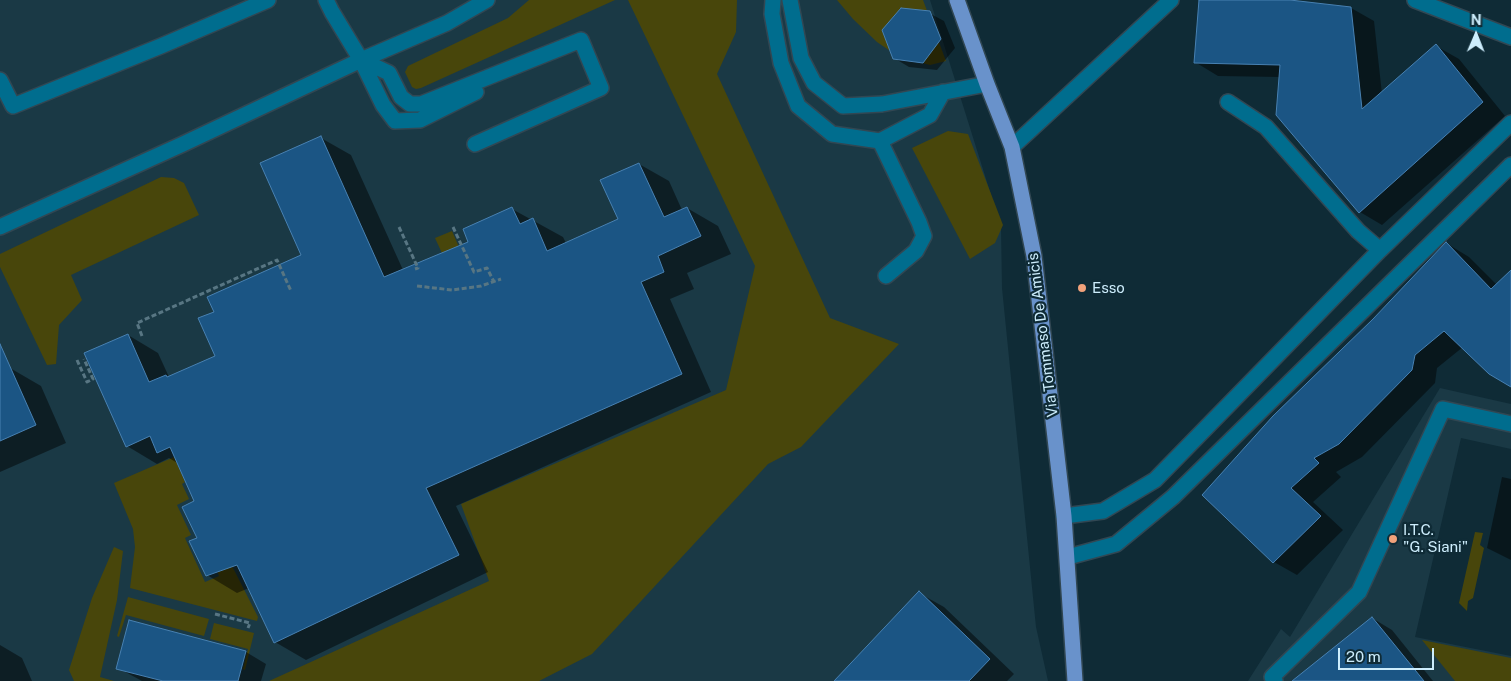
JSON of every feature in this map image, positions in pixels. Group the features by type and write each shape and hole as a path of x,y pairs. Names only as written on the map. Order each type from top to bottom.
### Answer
{"main road":[{"name":"Via Tommaso De Amicis","path":"957,0 1012,147 1034,256 1068,557 1075,681"}],"street":[{"path":"0,80 13,106 268,0"},
{"path":"326,0 361,60 383,105 396,121 420,120 562,48"},
{"path":"0,227 192,140 361,60 447,23 487,0"},
{"path":"774,0 772,14 781,63 798,106 832,134 880,141 930,115 943,92"},
{"path":"790,0 801,58 814,83 843,106 882,104 987,84"},
{"path":"1012,147 1171,0"},
{"path":"1415,0 1511,37"},
{"path":"392,47 389,73 401,97 410,104 421,104 581,40 601,88 475,144"},
{"path":"361,60 389,73"},
{"path":"1228,102 1266,127 1358,231 1380,250"},
{"path":"1064,516 1103,511 1155,480 1380,250 1511,124"},
{"path":"880,141 924,236 916,251 886,276"},
{"path":"1068,557 1116,544 1173,497 1511,165"},
{"path":"1275,681 1272,677 1359,592 1443,409 1511,424"}],"path":[{"path":"399,227 418,268 415,269"},
{"path":"453,227 474,272 487,268 494,282"},
{"path":"142,336 137,323 277,260 291,291"},
{"path":"417,286 452,290 481,286 501,279"},
{"path":"77,360 87,382 93,379 84,359"},
{"path":"215,614 250,622 248,628"}],"shaded area":[{"path":"0,0 930,0 1001,227 1002,288 1036,627 1048,681 0,681"},
{"path":"529,0 615,0 421,88 416,89 412,87 405,72 408,66 508,18"},
{"path":"628,0 737,0 736,32 717,74 830,318 899,344 801,447 768,464 592,654 539,681 269,681 489,581 461,504 726,390 755,266"},
{"path":"837,0 923,0 946,61 930,65 899,57 877,42 853,19"},
{"path":"948,131 968,134 1003,225 995,243 970,259 912,148"},
{"path":"161,177 174,178 184,183 199,215 71,275 82,300 59,325 56,364 47,365 0,267 0,254"},
{"path":"452,231 471,275 453,277 435,238"},
{"name":"I.T.C. \"G. Siani\"","path":"1440,388 1511,404 1511,449 1461,438 1415,637 1511,656 1511,681 1248,681 1281,629 1290,637"},
{"path":"174,457 185,482 182,484 189,499 177,505 191,535 185,538 205,582 219,576 216,568 230,562 258,617 257,621 130,588 135,547 133,529 114,483"},
{"path":"1475,532 1483,533 1480,545 1484,548 1473,598 1468,601 1467,611 1459,603"},
{"path":"114,547 123,551 117,600 100,677 114,681 74,681 69,670 92,598"},
{"path":"128,597 209,619 204,636 126,615 119,637 117,636"},
{"path":"214,623 254,633 245,670 243,669 248,649 210,639"},
{"path":"1422,640 1511,658 1511,681 1455,681"}],"building":[{"path":"1199,0 1290,0 1351,7 1362,109 1436,44 1483,102 1359,213 1276,115 1280,65 1194,63"},
{"path":"901,8 930,11 941,39 923,63 893,59 882,30"},
{"path":"321,136 384,277 468,242 463,229 512,207 520,224 533,218 547,251 618,219 600,180 639,163 664,217 687,207 701,236 658,256 664,272 641,282 682,374 426,488 459,555 274,643 237,565 206,576 189,541 197,538 182,507 194,501 170,447 157,453 150,436 126,447 84,353 128,334 149,382 166,375 167,377 215,356 198,318 214,312 207,297 301,255 260,163"},
{"path":"1446,242 1491,289 1511,270 1511,387 1489,374 1444,331 1415,355 1412,370 1339,444 1314,458 1319,463 1291,488 1321,516 1273,563 1202,495 1273,416 1373,319"},
{"path":"0,344 36,425 0,441"},
{"path":"919,591 990,659 969,681 834,681"},
{"path":"1372,617 1424,681 1292,681"},
{"path":"129,620 246,651 238,681 163,681 116,669"}],"place":[{"name":"Esso","path":"1082,288"},
{"name":"I.T.C. \"G. Siani\"","path":"1393,539"}]}
